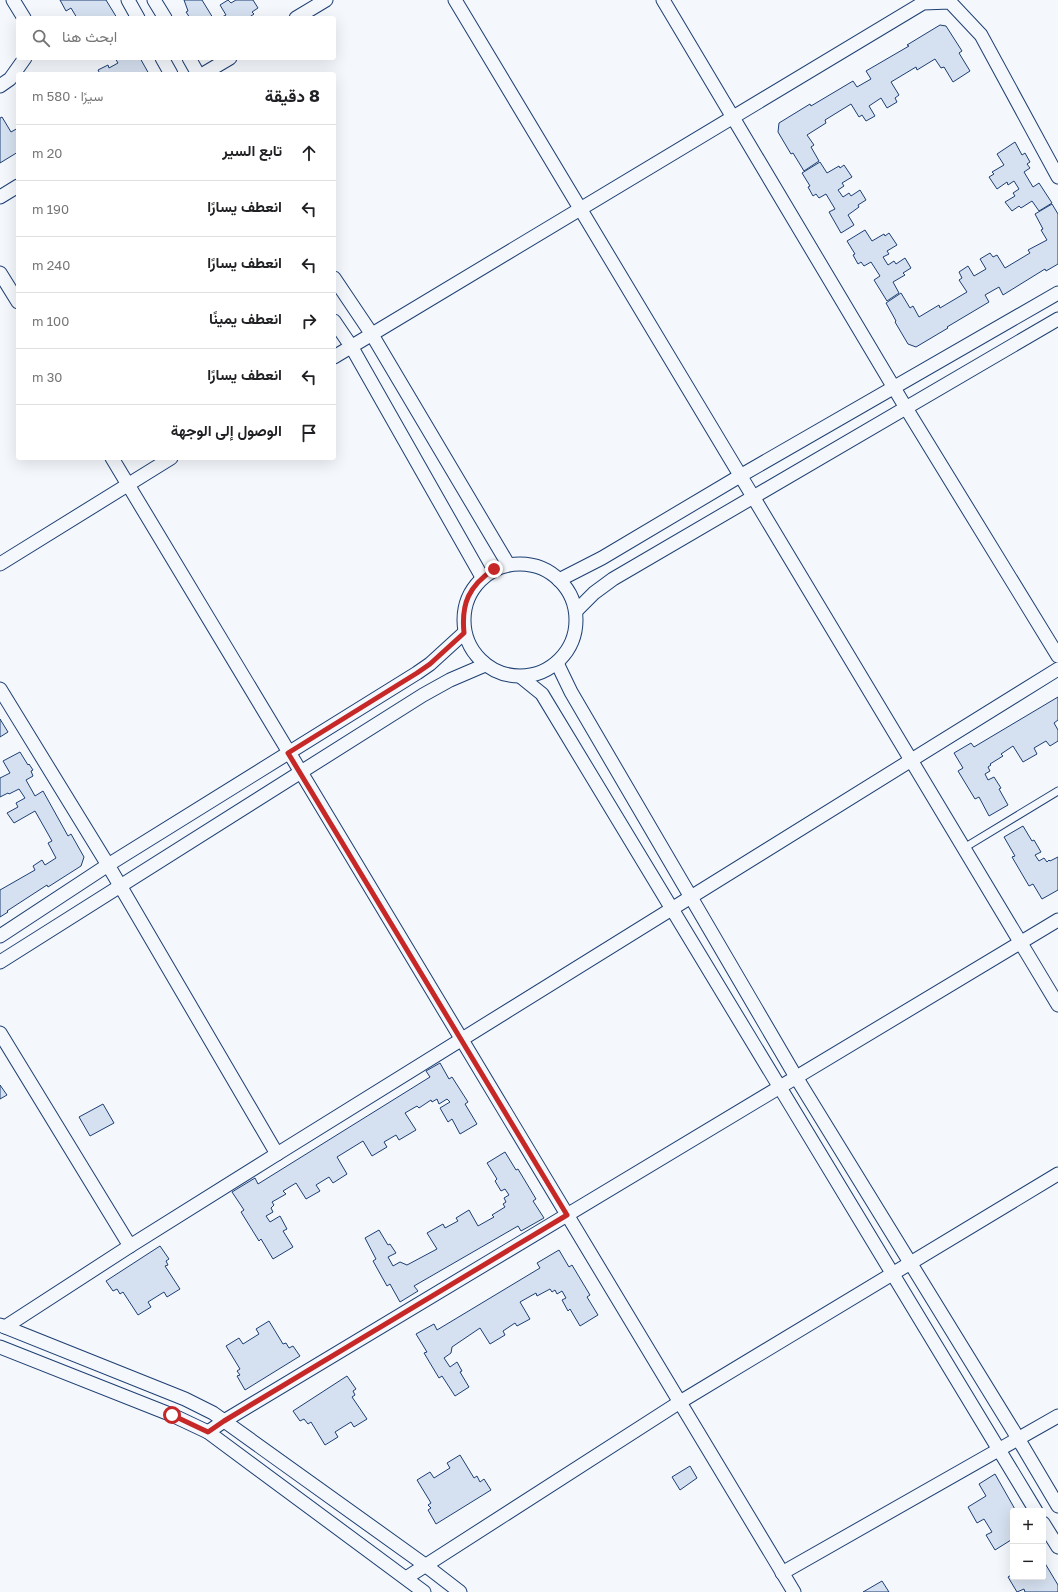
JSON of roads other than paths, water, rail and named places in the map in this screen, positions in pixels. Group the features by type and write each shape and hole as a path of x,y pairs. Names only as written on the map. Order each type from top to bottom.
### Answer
{"street":[{"path":"13,0 23,16"},
{"path":"128,0 137,16"},
{"path":"154,0 164,16"},
{"path":"299,16 326,0"},
{"path":"455,0 1058,1005"},
{"path":"663,0 906,408 1058,656"},
{"path":"336,356 922,3 950,2 982,35 1058,178"},
{"path":"0,86 10,80 24,60"},
{"path":"163,60 170,72"},
{"path":"190,60 197,72"},
{"path":"206,72 227,60"},
{"path":"0,196 16,187"},
{"path":"0,273 16,299"},
{"path":"336,281 371,334 508,564"},
{"path":"559,580 602,558 740,476 1058,293"},
{"path":"576,611 599,589 613,579 1058,319"},
{"path":"336,324 351,346 482,577"},
{"path":"113,460 288,753 794,1592"},
{"path":"0,564 168,460"},
{"path":"508,564 526,564 544,568 559,580 570,593 576,611 576,630 569,648 557,663 540,673 521,677 502,674 484,665 472,651 464,633 463,618 465,603 472,589 482,577 494,569 508,564"},
{"path":"0,936 108,866 417,673 430,664 464,633"},
{"path":"557,663 571,692 796,1077 1058,1506"},
{"path":"0,962 423,695 450,680 484,665"},
{"path":"2,1326 461,1039 1058,669"},
{"path":"521,677 542,694 1034,1508"},
{"path":"0,689 120,886 277,1154"},
{"path":"208,1432 1058,920"},
{"path":"0,1033 130,1246"},
{"path":"406,1578 680,1402 1058,1174"},
{"path":"2,1326 200,1406 224,1421 425,1565 460,1592"},
{"path":"0,1347 172,1415 208,1432 424,1592"},
{"path":"782,1573 1058,1416"},
{"path":"1046,1528 1058,1547"}],"lane":[{"path":"964,848 1058,791"}]}
